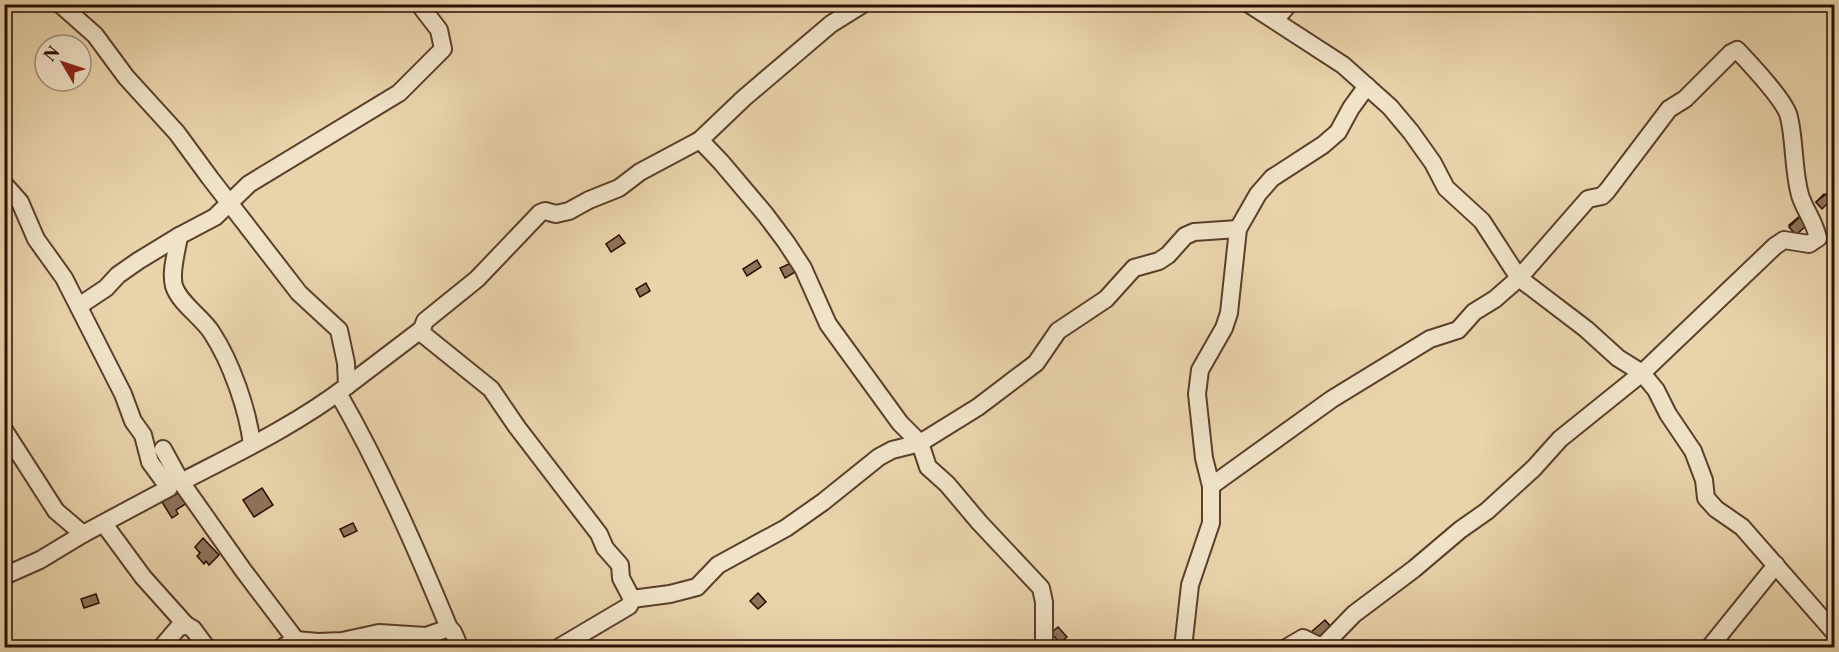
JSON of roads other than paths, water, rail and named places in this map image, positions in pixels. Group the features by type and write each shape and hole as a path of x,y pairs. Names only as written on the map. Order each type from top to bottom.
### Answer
{"street":[{"path":"60,4 95,35 126,77 177,133 299,292 339,330 346,363 342,389 355,423 460,648"},
{"path":"79,306 106,288 118,275 179,236 215,218 249,184 399,93 443,49 439,30 419,4"},
{"path":"181,482 252,445 342,389 422,329 425,321 477,279 542,212 556,214 569,212 589,200 619,188 639,172 700,140 744,98 831,24 862,4"},
{"path":"1249,4 1343,65 1390,107 1433,163 1446,188 1482,221 1519,278 1586,329 1618,358 1642,373 1656,390 1668,414 1693,451 1704,480 1706,498 1716,509 1742,527 1833,627"},
{"path":"1275,20 1289,4"},
{"path":"1211,486 1332,399 1430,339 1458,330 1474,312 1495,299 1519,278 1588,199 1602,196 1607,191 1669,110 1685,99 1731,53 1737,50 1780,100 1789,115 1801,197 1815,223 1818,238 1809,244 1784,240 1775,246 1642,373 1560,439 1534,468 1487,512 1460,530 1354,614 1342,624 1329,641 1323,645 1317,645 1303,638 1296,640 1286,648"},
{"path":"1183,648 1190,585 1211,523 1211,486 1204,458 1197,394 1200,370 1224,328 1229,313 1238,229 1258,194 1272,178 1323,145 1338,132 1351,108 1367,86"},
{"path":"700,140 779,232 803,268 828,324 900,423 920,442 928,467 947,484 1041,588 1044,602 1044,648"},
{"path":"4,184 20,201 36,239 64,278 123,394 133,421 143,435 150,462 169,489 83,534 40,561 4,576"},
{"path":"632,599 670,594 697,587 718,565 786,528 879,457 892,450 920,442 978,407 1036,363 1058,331 1106,299 1134,268 1159,261 1168,255 1185,236 1194,232 1238,229"},
{"path":"179,236 173,278 175,288 212,331 222,351 246,410 252,445"},
{"path":"422,329 424,335 491,389 517,427 599,534 605,548 620,565 621,578 632,599"},
{"path":"4,430 56,511 83,534"},
{"path":"163,449 181,482 243,570 289,644 342,641 379,633 426,636 449,628"},
{"path":"104,524 143,577 186,625 193,629 207,648"},
{"path":"1709,648 1776,565"},
{"path":"558,648 629,606 632,599"},
{"path":"161,648 178,628 186,625"}]}
